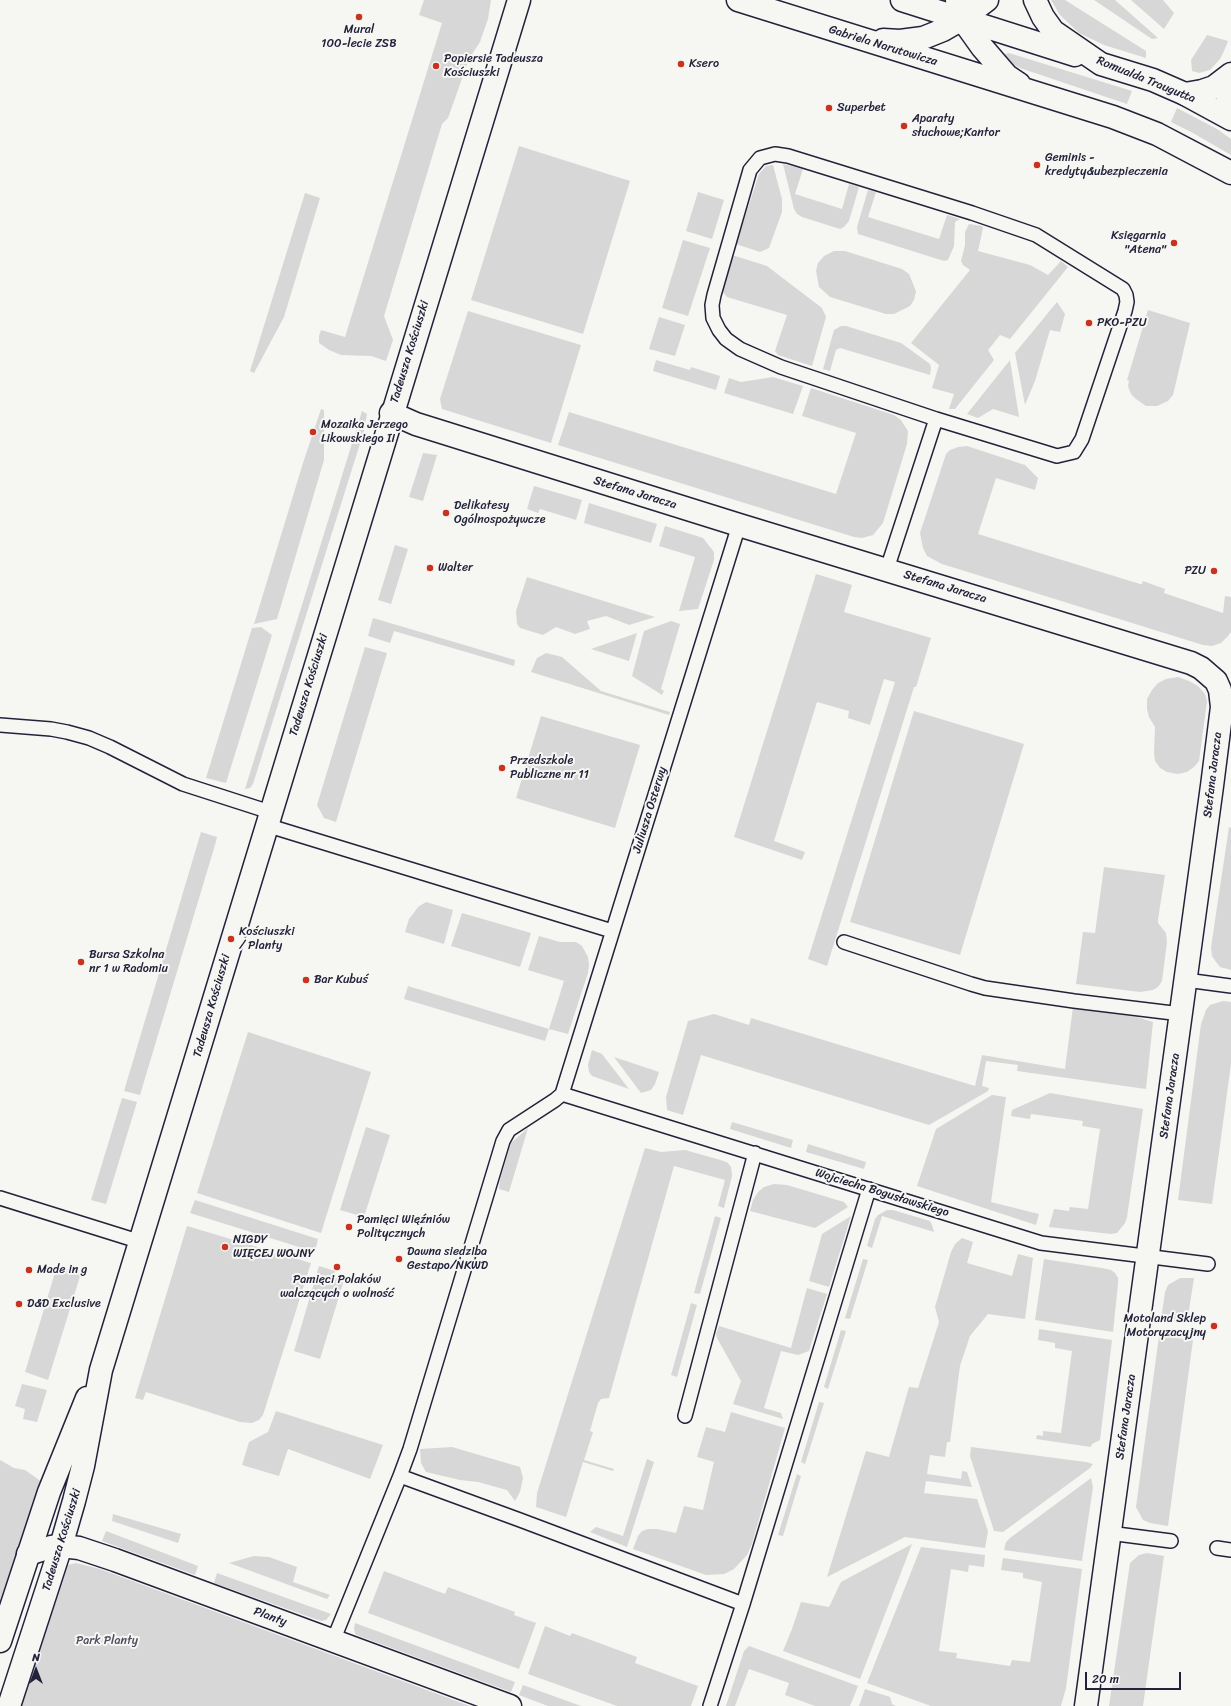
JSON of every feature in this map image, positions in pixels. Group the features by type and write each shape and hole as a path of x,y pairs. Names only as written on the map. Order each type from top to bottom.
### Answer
{"street":[{"name":"Tadeusza Kościuszki","path":"9,1706 61,1546 83,1466 101,1370 268,818 519,0"},
{"path":"512,21 532,0"},
{"name":"Gabriela Narutowicza","path":"738,0 1113,117 1150,131 1231,173"},
{"path":"902,0 960,10 1101,64"},
{"path":"860,39 900,41 923,38 943,30 960,10 987,0"},
{"name":"Romualda Traugutta","path":"1035,0 1043,18 1053,31 1101,64 1153,80 1231,118"},
{"name":"Gabriela Narutowicza","path":"960,10 995,63 1007,76 1028,90"},
{"path":"1184,94 1202,91 1214,86 1231,74"},
{"path":"1231,77 1227,93 1231,118"},
{"name":"Stefana Jaracza","path":"392,413 416,424 739,525 1192,663 1202,668 1216,680 1221,697 1221,717 1086,1706"},
{"name":"Tadeusza Kościuszki","path":"0,1641 49,1492 82,1407 101,1370"},
{"name":"Planty","path":"28,1554 51,1547 61,1546 79,1548 510,1706"}],"lane":[{"path":"775,154 788,156 1018,228 1046,240 1123,290 1126,295 1127,302 1125,311 1082,439 1074,452 1057,456 936,419 758,358 740,349 726,339 719,330 713,318 712,305 714,295 750,170 760,158 775,154"},
{"path":"887,570 936,419"},
{"name":"Juliusza Osterwy","path":"562,1094 739,525"},
{"path":"0,725 51,729 89,738 183,784 268,818 612,931"},
{"path":"844,942 985,988 1181,1014"},
{"path":"1186,980 1231,986"},
{"path":"333,1641 410,1449 503,1141 509,1130 562,1094"},
{"name":"Wojciecha Bogusławskiego","path":"562,1094 1041,1243 1148,1255 1208,1264"},
{"path":"685,1416 755,1153"},
{"path":"710,1706 743,1604 869,1189"},
{"path":"0,1198 140,1242"},
{"path":"400,1476 743,1604"},
{"path":"1109,1533 1171,1541"},
{"path":"1217,1548 1231,1550"}],"green space":[{"path":"424,0 491,0 488,19 480,42 469,59 448,118 442,124 384,316 393,340 386,361 371,356 341,355 329,350 319,343 319,336 321,330 345,337 442,23 419,15"},
{"path":"1051,0 1065,0 1146,51 1146,58 1104,45 1079,33 1060,15"},
{"path":"1094,0 1115,0 1158,38 1152,39"},
{"path":"1131,0 1163,0 1174,13 1164,29"},
{"path":"1207,35 1228,41 1224,51 1220,59 1210,70 1199,73 1192,71 1191,60"},
{"path":"1009,53 1132,91 1127,104 1020,68 1009,63 1005,54"},
{"path":"1177,108 1217,129 1231,139 1231,155 1171,122"},
{"path":"519,146 630,181 583,334 471,300"},
{"path":"783,164 803,169 795,194 842,209 849,184 859,187 849,221 844,227 840,229 797,214 794,209"},
{"path":"773,165 782,199 782,212 769,248 760,252 736,244 759,174 766,166"},
{"path":"868,190 876,192 868,217 939,239 947,215 960,219 955,222 954,246 948,260 944,261 858,234 857,227"},
{"path":"698,192 724,200 712,239 686,231"},
{"path":"305,193 320,198 284,317 254,373 250,371"},
{"path":"969,224 982,226 983,228 978,251 1030,265 1048,275 1061,261 1068,267 1010,339 1000,335 988,350 994,360 955,409 949,409 954,394 932,388 939,365 911,343 970,270 963,265 961,261 965,245 965,232"},
{"path":"683,240 710,248 688,316 662,308"},
{"path":"834,251 845,251 902,269 909,274 916,291 914,300 910,306 894,314 886,314 830,297 819,287 816,271 818,263 824,256"},
{"path":"732,255 767,266 822,308 826,317 812,366 778,355 775,351 787,315 727,297 722,291"},
{"path":"1057,302 1065,314 1060,332 1050,330 1035,381 1025,405 1015,353"},
{"path":"1148,310 1190,323 1173,395 1168,401 1157,406 1146,406 1136,399 1131,394 1128,386 1129,381 1127,380"},
{"path":"468,311 581,345 551,443 442,409 440,399"},
{"path":"659,317 685,325 675,356 649,349"},
{"path":"841,326 846,326 901,343 930,364 930,375 840,348 836,350 830,371 823,369 834,330"},
{"path":"656,360 690,370 691,367 720,376 716,390 653,371"},
{"path":"1010,360 1019,417 993,409 978,418 967,414"},
{"path":"773,377 803,386 793,414 724,393 729,378 741,382"},
{"path":"811,388 894,415 901,420 908,431 907,444 883,523 873,535 862,538 854,537 558,445 569,412 836,494 856,433 802,416"},
{"path":"321,409 324,410 324,460 277,619 254,624 303,463"},
{"path":"362,411 367,414 364,431 253,784 250,788 245,789"},
{"path":"967,446 1025,465 1038,478 1035,490 996,478 978,534 1140,584 1142,584 1143,581 1165,589 1164,593 1223,613 1225,596 1231,597 1231,632 1221,643 1212,646 1203,645 942,564 927,556 923,548 920,533 946,454 950,450"},
{"path":"423,453 437,455 423,501 409,497"},
{"path":"534,486 582,500 576,520 540,509 538,513 527,509"},
{"path":"589,503 657,524 651,543 584,523"},
{"path":"665,526 703,538 714,552 714,560 698,609 679,611 695,557 659,546"},
{"path":"395,545 408,549 391,604 378,600"},
{"path":"816,574 852,585 844,612 931,638 916,687 914,687 827,966 808,959 895,682 884,679 870,725 848,718 849,711 817,702 774,841 805,852 802,860 734,837"},
{"path":"527,577 655,617 629,625 606,616 587,621 590,629 575,634 556,627 543,635 520,628 517,624 516,611"},
{"path":"373,618 515,660 514,666 394,631 390,643 368,636"},
{"path":"671,621 680,624 661,689 664,691 662,695 632,676 644,631"},
{"path":"261,627 272,635 226,783 206,778 252,628"},
{"path":"637,633 629,661 591,649"},
{"path":"365,647 387,653 336,822 324,818 317,805"},
{"path":"546,653 562,657 601,691 670,712 669,715 531,672 537,658"},
{"path":"1178,677 1198,686 1205,694 1207,701 1199,761 1187,772 1178,774 1167,772 1160,768 1155,761 1155,727 1149,717 1147,699 1158,683 1166,679"},
{"path":"914,711 1024,744 960,955 850,922"},
{"path":"541,716 640,745 615,828 516,798"},
{"path":"1229,827 1231,828 1231,970 1220,967 1212,956 1211,947"},
{"path":"201,832 217,837 215,845 140,1095 124,1091"},
{"path":"1104,867 1165,875 1158,923 1166,933 1167,942 1162,981 1158,987 1153,990 1140,992 1076,984 1083,932 1095,933"},
{"path":"426,902 453,910 444,944 405,932 409,919 418,907"},
{"path":"462,913 531,933 520,967 451,946"},
{"path":"539,936 560,942 576,942 582,946 588,957 588,973 568,1034 549,1029 564,981 528,970"},
{"path":"408,986 549,1029 545,1041 404,999"},
{"path":"1223,1001 1231,1002 1231,1064 1212,1204 1178,1200 1201,1024 1206,1010 1210,1005"},
{"path":"1073,1007 1137,1017 1153,1022 1146,1089 1017,1071 1018,1065 986,1061 982,1086 989,1088 988,1091 929,1125 701,1055 683,1115 667,1110 666,1097 688,1021 714,1014 749,1025 751,1018 975,1086 982,1055 1065,1069"},
{"path":"248,1032 371,1072 321,1233 197,1193"},
{"path":"592,1050 602,1054 629,1089 592,1076 589,1072 588,1065"},
{"path":"614,1057 659,1072 655,1084 651,1090 641,1093"},
{"path":"1050,1093 1143,1109 1127,1217 1125,1223 1117,1233 1111,1234 1049,1227 1054,1209 1069,1211 1070,1207 1088,1209 1100,1129 1082,1126 1083,1121 1031,1114 1030,1119 1011,1116 1012,1110"},
{"path":"992,1095 1006,1097 991,1202 1039,1214 1036,1225 917,1186 936,1129"},
{"path":"122,1098 137,1102 106,1204 91,1200"},
{"path":"732,1122 793,1140 791,1148 730,1129"},
{"path":"366,1127 390,1135 364,1217 340,1210"},
{"path":"528,1128 509,1192 499,1189 500,1180 511,1143"},
{"path":"808,1144 866,1162 864,1169 806,1152"},
{"path":"645,1148 661,1152 685,1150 724,1161 731,1167 732,1176 724,1208 718,1206 725,1180 674,1166 609,1398 601,1399 598,1403 590,1431 593,1432 584,1460 614,1469 613,1471 583,1462 566,1517 536,1507 537,1493"},
{"path":"774,1184 787,1185 844,1202 848,1207 815,1228 750,1211 753,1200 758,1192 764,1187"},
{"path":"195,1200 318,1239 315,1252 190,1213"},
{"path":"887,1210 893,1210 930,1221 934,1232 882,1216 872,1248 867,1246 875,1219 878,1215"},
{"path":"715,1216 721,1218 700,1294 694,1293"},
{"path":"851,1216 829,1287 809,1281 822,1234"},
{"path":"187,1226 311,1263 263,1415 259,1420 252,1423 240,1422 146,1392 143,1400 135,1398"},
{"path":"962,1238 973,1242 967,1263 1012,1276 1018,1254 1033,1258 1025,1319 988,1314 970,1336 960,1366 950,1442 947,1442 945,1457 930,1455 927,1474 961,1479 962,1471 967,1472 972,1487 926,1481 924,1493 977,1499 988,1531 985,1548 905,1537 827,1577 866,1451 889,1457 909,1387 918,1388 939,1322 935,1307 951,1252 955,1244"},
{"path":"863,1259 868,1260 850,1319 845,1318"},
{"path":"1044,1259 1102,1268 1111,1270 1115,1273 1118,1278 1118,1284 1113,1332 1035,1320"},
{"path":"57,1266 81,1273 48,1380 25,1372"},
{"path":"319,1266 335,1271 334,1277 344,1280 320,1359 294,1351"},
{"path":"1180,1278 1194,1278 1187,1323 1161,1320 1165,1292 1168,1285"},
{"path":"807,1288 827,1294 809,1351 798,1355 781,1351 764,1408 781,1413 783,1419 733,1404 741,1381 717,1338 716,1334 719,1326 791,1348"},
{"path":"691,1303 697,1305 677,1377 671,1375"},
{"path":"1039,1329 1112,1340 1100,1440 1092,1444 1091,1447 1036,1439 1037,1435 1043,1436 1043,1431 1061,1433 1072,1351 1055,1348 1055,1343 1038,1340"},
{"path":"841,1330 846,1331 828,1389 824,1387"},
{"path":"1159,1336 1193,1340 1168,1526 1150,1523 1143,1520 1136,1507"},
{"path":"22,1384 47,1390 37,1422 23,1419 25,1409 15,1406"},
{"path":"819,1402 824,1403 805,1464 801,1462"},
{"path":"276,1411 383,1445 370,1479 288,1449 279,1476 242,1465 249,1442 268,1432"},
{"path":"731,1412 785,1428 752,1544 747,1555 734,1569 724,1574 706,1575 633,1549 638,1536 642,1531 657,1529 676,1533 684,1506 703,1510 714,1462 697,1457 706,1427 725,1432"},
{"path":"452,1447 520,1467 523,1478 520,1492 515,1501 507,1490 478,1482 460,1480 426,1472 421,1463 420,1449"},
{"path":"971,1447 1093,1464 1090,1468 1003,1532 994,1531 970,1456"},
{"path":"647,1459 654,1462 627,1547 590,1532 596,1527 623,1536"},
{"path":"0,1460 14,1468 25,1470 42,1482 0,1604"},
{"path":"797,1474 801,1476 783,1536 778,1535"},
{"path":"1091,1478 1093,1487 1082,1561 1004,1550 1006,1542 1010,1538"},
{"path":"113,1514 181,1534 178,1543 112,1521"},
{"path":"106,1531 198,1566 195,1575 102,1541"},
{"path":"912,1544 860,1679 783,1651 801,1602 829,1607 841,1582"},
{"path":"921,1547 985,1555 984,1567 969,1565 968,1572 951,1569 939,1651 957,1653 956,1658 1010,1666 1012,1660 1030,1662 1042,1582 1023,1578 1023,1573 1001,1570 1003,1558 1082,1569 1066,1688 1061,1706 931,1706 867,1683"},
{"path":"1147,1553 1164,1556 1143,1706 1109,1706 1130,1563 1139,1555"},
{"path":"254,1556 269,1557 297,1567 293,1582 330,1595 327,1599 229,1563"},
{"name":"Park Planty","path":"76,1563 100,1569 470,1706 20,1706 64,1566"},
{"path":"384,1571 445,1594 448,1587 515,1612 514,1615 536,1623 519,1669 368,1613"},
{"path":"217,1573 331,1614 326,1620 318,1620 214,1583"},
{"path":"355,1623 515,1682 511,1692 359,1636 355,1634"},
{"path":"545,1626 570,1636 572,1633 637,1657 635,1663 698,1686 691,1706 617,1706 528,1674"},
{"path":"749,1646 858,1686 850,1706 815,1706 785,1695 789,1683 749,1669 735,1706 726,1706 744,1651"},
{"path":"523,1685 581,1706 548,1706 519,1695"},
{"path":"865,1689 890,1697 892,1704 896,1706 859,1706"}],"place":[{"name":"Mural 100-lecie ZSB","path":"359,17"},
{"name":"Ksero","path":"681,64"},
{"name":"Popiersie Tadeusza Kościuszki","path":"436,66"},
{"name":"Superbet","path":"829,108"},
{"name":"Aparaty słuchowe;Kantor","path":"904,126"},
{"name":"Geminis - kredyty&ubezpieczenia","path":"1037,165"},
{"name":"Księgarnia \"Atena\"","path":"1174,243"},
{"name":"PKO-PZU","path":"1089,323"},
{"name":"Mozaika Jerzego Likowskiego II","path":"313,432"},
{"name":"Delikatesy Ogólnospożywcze","path":"446,513"},
{"name":"Walter","path":"430,568"},
{"name":"PZU","path":"1214,571"},
{"name":"Przedszkole Publiczne nr 11","path":"502,768"},
{"name":"Kościuszki / Planty","path":"231,939"},
{"name":"Bursa Szkolna nr 1 w Radomiu","path":"81,962"},
{"name":"Bar Kubuś","path":"306,980"},
{"name":"Pamięci Więźniów Politycznych","path":"349,1227"},
{"name":"NIGDY WIĘCEJ WOJNY","path":"225,1247"},
{"name":"Dawna siedziba Gestapo/NKWD","path":"399,1259"},
{"name":"Pamięci Polaków walczących o wolność","path":"337,1267"},
{"name":"Made in g","path":"29,1270"},
{"name":"D&D Exclusive","path":"19,1304"},
{"name":"Motoland Sklep Motoryzacyjny","path":"1214,1326"}]}
